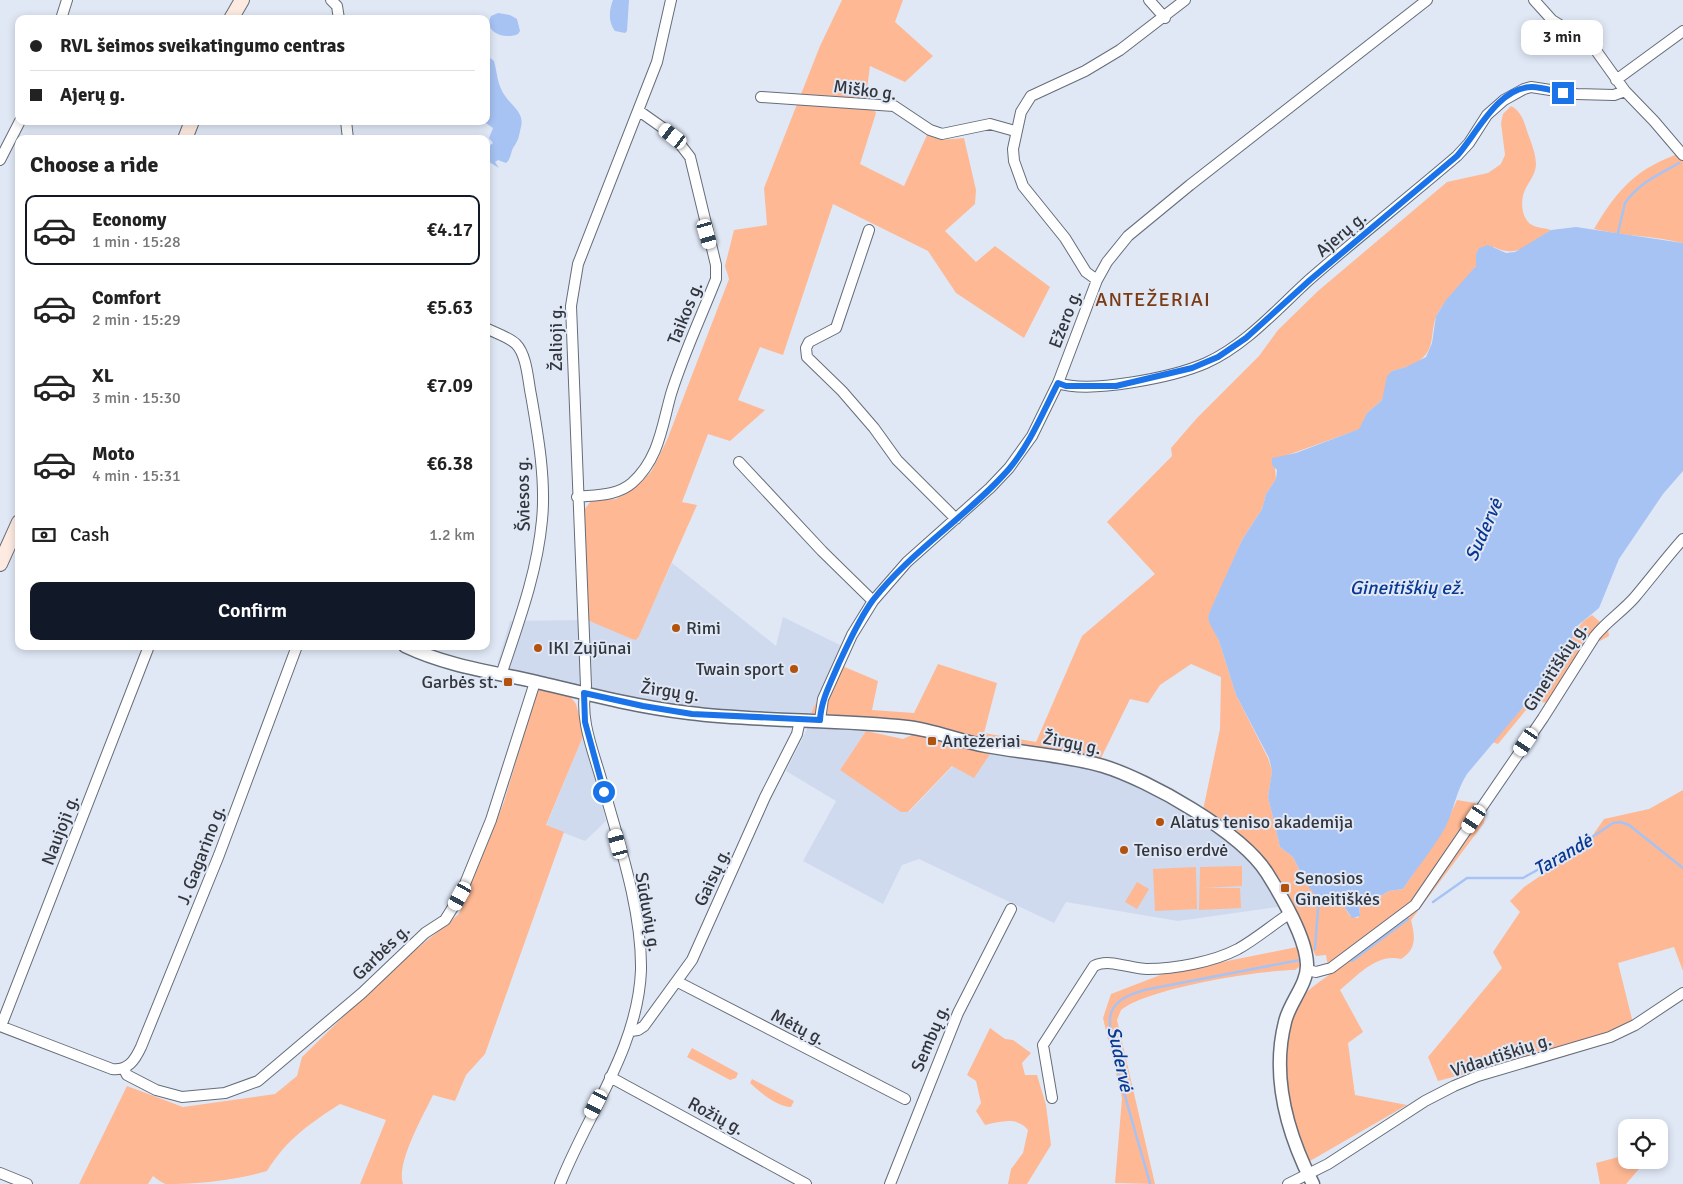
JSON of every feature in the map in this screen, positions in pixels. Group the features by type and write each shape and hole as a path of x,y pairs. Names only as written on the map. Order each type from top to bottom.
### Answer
{"main road":[{"path":"233,15 242,0"},
{"path":"0,564 15,531"}],"street":[{"path":"62,15 67,0"},
{"path":"330,0 337,6 338,15"},
{"name":"Žalioji g.","path":"584,693 586,686 570,327 575,279 597,213 657,62 670,0"},
{"path":"1149,0 1165,18"},
{"path":"1098,280 1086,272 1065,238 1023,186 1014,161 1012,149 1015,131 1025,102 1031,96 1085,71 1120,50 1165,18 1186,0"},
{"name":"Ežero g.","path":"820,720 824,699 852,635 873,601 907,562 990,488 1013,464 1032,436 1058,383 1098,280 1107,262 1128,236 1427,0"},
{"path":"1534,0 1552,20 1588,41 1625,91 1666,133 1683,155"},
{"path":"1616,80 1683,31"},
{"name":"Ajerų g.","path":"1058,383 1066,386 1116,386 1206,364 1246,338 1310,280 1450,162 1469,143 1487,115 1515,92 1531,87 1576,94 1614,95 1625,91"},
{"name":"Miško g.","path":"761,97 894,106 930,130 942,134 990,124 1015,131"},
{"name":"Taikos g.","path":"577,497 608,494 621,490 640,475 651,459 664,430 671,394 716,279 716,265 690,157 673,136 639,111"},
{"path":"0,160 4,140 17,125"},
{"path":"869,230 836,328 809,342 806,353 807,358 842,391 874,428 897,460 956,519"},
{"name":"Šviesos g.","path":"490,330 516,344 521,352 533,405 542,485 542,518 539,542 526,601 501,675"},
{"path":"738,462 822,552 873,601"},
{"name":"Gineitiškių g.","path":"1307,970 1316,972 1331,968 1415,905 1543,718 1595,636 1604,624 1634,599 1657,568 1683,539"},
{"name":"Naujoji g.","path":"1,1026 147,650"},
{"name":"J. Gagarino g.","path":"124,1069 137,1055 163,992 219,855 296,650"},
{"name":"Žirgų g.","path":"415,650 450,664 643,706 692,714 820,720 911,728 984,745 1109,768 1189,807 1240,843 1257,858 1289,914 1304,948 1307,970"},
{"name":"Garbės g.","path":"124,1069 127,1075 156,1090 182,1097 225,1093 258,1081 362,993 425,933 445,920 460,896 491,820 535,682"},
{"name":"Sūduvių g.","path":"560,1184 575,1146 631,1031 640,971 638,928 616,835 585,722 584,693"},
{"name":"Gaisų g.","path":"631,1031 638,1030 644,1026 662,999 678,982 692,960 765,797 797,734 800,720"},
{"name":"Sembų g.","path":"890,1184 958,1013 1011,909"},
{"path":"1052,1098 1043,1046 1094,966 1103,963 1147,969 1221,956 1237,949 1289,914"},
{"path":"1307,970 1285,1022 1281,1060 1288,1124 1294,1146 1310,1179"},
{"name":"Mėtų g.","path":"678,982 905,1098"},
{"name":"Vidautiškių g.","path":"1288,1184 1310,1179 1425,1101 1454,1086 1478,1076 1610,1037 1635,1025 1683,993"},
{"path":"1,1026 112,1070 124,1069"},
{"name":"Rožių g.","path":"610,1077 806,1184"},
{"path":"0,1173 27,1184"}],"shaded area":[{"path":"842,0 903,0 895,22 933,56 905,82 870,66 866,97 876,113 860,164 904,186 927,135 941,140 964,138 976,190 975,204 945,231 976,262 995,246 1050,287 1024,338 956,293 928,251 833,204 783,355 760,347 738,400 765,410 730,441 708,434 682,502 697,505 639,636 636,640 632,639 587,620 584,510 591,501 616,499 634,488 651,472 667,440 729,279 725,266 734,230 767,225 764,188 820,46"},
{"path":"1511,106 1520,113 1536,161 1532,178 1523,194 1522,209 1528,222 1532,225 1551,230 1524,248 1510,251 1494,247 1476,254 1476,266 1437,314 1428,351 1419,361 1392,371 1382,400 1367,413 1360,429 1285,456 1275,468 1276,479 1266,494 1262,509 1242,540 1208,618 1219,641 1236,695 1268,758 1272,771 1268,797 1280,847 1293,857 1307,885 1335,906 1343,905 1350,916 1358,918 1360,913 1359,903 1370,902 1389,891 1403,889 1444,828 1457,800 1475,803 1485,813 1484,823 1411,920 1414,942 1410,951 1401,959 1392,958 1376,962 1340,990 1363,1032 1348,1043 1355,1095 1407,1105 1310,1161 1299,1140 1290,1107 1287,1087 1288,1045 1291,1025 1297,1008 1305,994 1329,975 1326,955 1316,956 1292,901 1274,872 1256,853 1203,810 1220,729 1221,677 1191,664 1160,685 1148,703 1130,699 1100,760 981,739 905,720 811,713 835,663 878,681 872,710 914,713 938,664 997,683 984,733 1036,742 1082,636 1155,574 1107,522 1172,456 1171,448 1197,418 1259,356 1278,330 1318,291 1447,182 1488,173 1501,164 1505,155 1501,123 1503,114"},
{"path":"1683,152 1683,243 1594,229 1621,190 1641,172"},
{"path":"672,563 776,646 783,617 842,646 811,713 697,708 664,703 603,692 497,665 510,621 587,620 636,640"},
{"path":"1592,615 1608,629 1609,636 1600,641 1587,640 1547,703 1536,701 1531,704 1498,744 1492,742 1556,668 1579,626"},
{"path":"538,687 570,696 576,704 584,734 546,825 564,832 485,1054 466,1075 455,1101 433,1095 407,1152 403,1164 403,1184 360,1184 386,1120 340,1104 299,1133 282,1150 267,1171 230,1179 191,1183 166,1184 153,1176 148,1184 79,1184 127,1086 183,1107 275,1094 297,1076 302,1057 390,971 459,914 504,802"},
{"path":"808,727 866,731 840,770 909,812 953,766 992,751 1100,769 1130,782 1206,825 1245,855 1260,874 1278,907 1178,921 1066,902 1054,923 919,859 902,865 883,904 803,861 836,801 786,771"},
{"path":"866,731 903,739 914,734 992,751 974,778 952,766 908,812 901,812 840,770"},
{"path":"584,734 606,821 585,841 546,826"},
{"path":"1683,790 1683,971 1674,947 1618,963 1633,1023 1565,1047 1438,1081 1428,1057 1502,968 1493,952 1520,912 1510,901 1524,887 1586,845 1604,819 1649,809"},
{"path":"1242,866 1242,886 1203,888 1240,888 1241,908 1199,910 1200,867"},
{"path":"1196,867 1197,909 1155,911 1153,869"},
{"path":"1137,882 1149,889 1137,909 1125,902"},
{"path":"1297,947 1303,964 1295,970 1256,973 1178,988 1155,994 1121,1010 1117,1020 1155,1184 1115,1183 1122,1098 1103,1018 1111,994 1163,974"},
{"path":"990,1028 1005,1039 1013,1040 1031,1053 1022,1063 1025,1075 1037,1075 1046,1105 1051,1145 1027,1184 1008,1184 1011,1169 1023,1153 1028,1130 1013,1121 985,1125 976,1111 981,1103 976,1081 967,1075"},
{"path":"692,1048 738,1073 736,1078 730,1080 687,1057"},
{"path":"752,1079 794,1101 791,1107 780,1105 759,1091 750,1083"},
{"path":"1618,1157 1618,1169 1639,1169 1626,1184 1600,1184 1596,1163"}],"water":[{"path":"613,0 629,0 627,31 625,33 615,31 611,24 610,12"},
{"path":"498,13 510,15 517,19 520,31 513,36 497,34 490,27 491,16"},
{"path":"490,58 494,61 502,91 519,112 522,121 518,139 508,161 506,163 498,160 495,162 499,168 490,162 490,145 493,143 490,136 493,128 489,125"},
{"name":"Gineitiškių ež.","path":"1576,227 1683,243 1683,471 1663,494 1619,559 1599,608 1576,627 1569,647 1556,668 1467,774 1460,787 1445,828 1403,889 1389,891 1370,902 1359,903 1360,916 1352,918 1343,905 1329,905 1318,898 1307,885 1293,857 1280,847 1268,797 1272,771 1269,758 1236,695 1219,641 1208,618 1210,611 1242,540 1262,509 1266,494 1276,479 1277,470 1272,465 1272,458 1296,453 1359,429 1367,413 1382,400 1387,376 1392,371 1406,367 1426,357 1432,343 1436,316 1446,300 1476,266 1476,254 1479,248 1488,245 1506,253 1515,252 1551,230"}],"waterway":[{"name":"Sudervė","path":"1617,237 1625,203 1630,196 1649,180 1679,163"},
{"name":"Tarandė","path":"1433,902 1467,878 1523,878 1573,850 1613,823 1620,822 1629,825 1683,868"},
{"name":"Sudervė","path":"1315,949 1319,895"},
{"name":"Tarandė","path":"1352,961 1408,919"},
{"name":"Sudervė","path":"1150,1184 1118,1069 1110,1025 1111,1013 1114,1008 1120,1000 1144,990 1300,960"}],"place":[{"name":"Rimi","path":"676,628"},
{"name":"IKI Zujūnai","path":"538,648"},
{"name":"Twain sport","path":"794,669"},
{"name":"Garbės st.","path":"508,682"},
{"name":"Antežeriai","path":"932,741"},
{"name":"Alatus teniso akademija","path":"1160,822"},
{"name":"Teniso erdvė","path":"1124,850"},
{"name":"Senosios Gineitiškės","path":"1285,888"}],"district":[{"name":"ANTEŽERIAI","path":"1153,299"}],"route":[{"path":"604,792 585,722 584,693 692,714 820,720 824,699 852,635 873,601 907,562 990,488 1016,460 1032,436 1058,383 1066,386 1116,386 1206,364 1246,338 1310,280 1457,156 1469,143 1487,115 1504,100 1515,92 1531,87 1563,93"}]}
